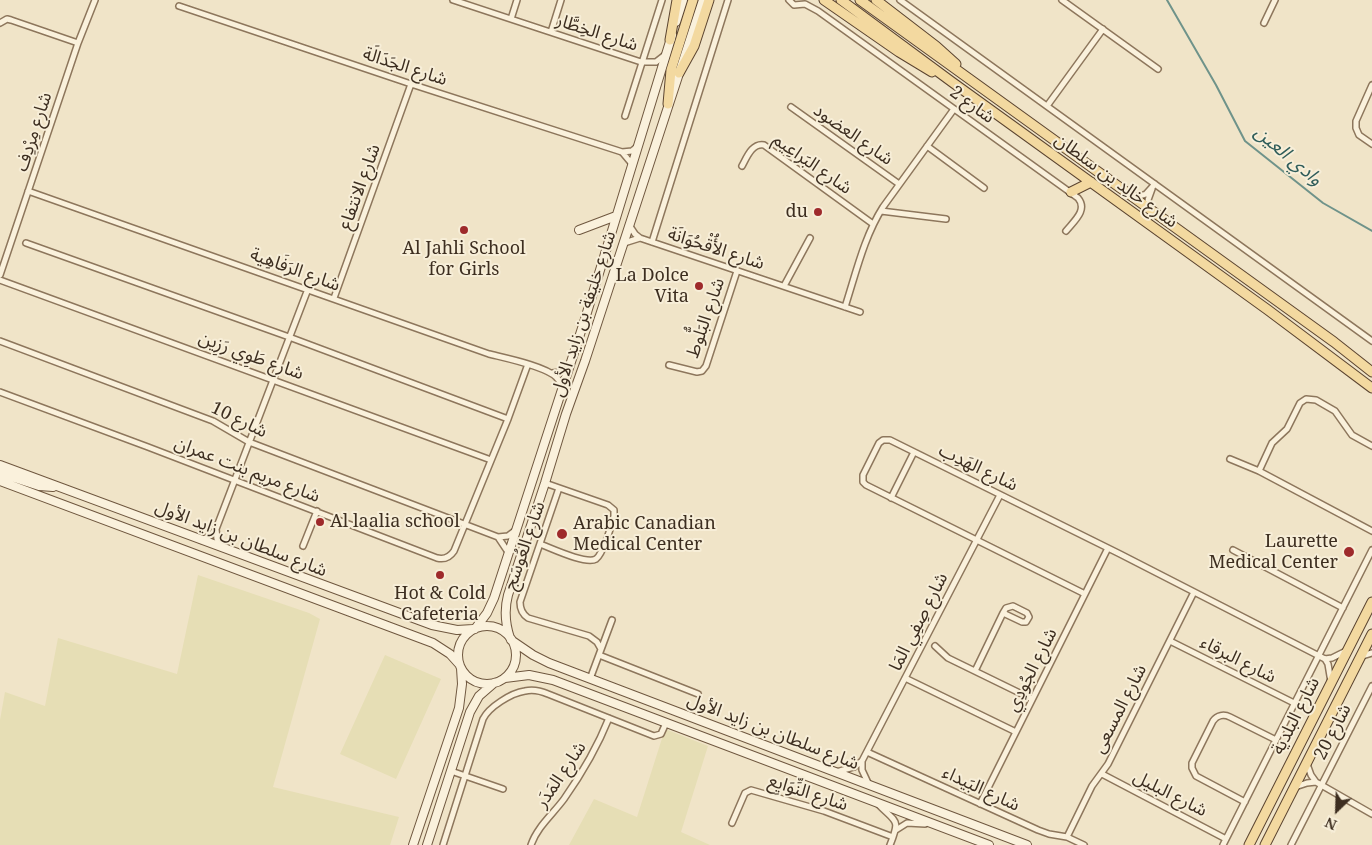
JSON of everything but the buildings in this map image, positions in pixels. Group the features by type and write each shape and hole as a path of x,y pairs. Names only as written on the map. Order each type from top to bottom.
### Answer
{"main road":[{"path":"670,40 677,0"},
{"name":"شارع خليفة بن زايد الأول","path":"474,629 484,619 490,608 562,390 684,0"},
{"path":"668,104 671,70 693,0"},
{"name":"شارع خليفة بن زايد الأول","path":"511,639 505,618 506,603 546,483 566,414 703,0"},
{"path":"679,73 694,46 709,0"},
{"path":"824,0 899,52 952,82"},
{"name":"شارع خالِد بن سلطان","path":"841,0 1268,310 1371,389"},
{"name":"شارع خالِد بن سلطان","path":"860,0 1334,342 1372,372"},
{"path":"876,0 936,46 972,80"},
{"path":"1071,192 1091,182"},
{"path":"579,230 616,216"},
{"name":"شارع سلطان بن زايد الأول","path":"0,465 432,625 456,630 474,629"},
{"path":"0,473 39,486 60,487"},
{"name":"شارع سلطان بن زايد الأول","path":"0,482 433,643 450,654 460,666"},
{"path":"0,487 27,492"},
{"name":"شارع البلدية","path":"1249,845 1372,602"},
{"path":"413,845 458,708 462,684 458,656 460,643 474,629 492,627 511,639 515,651 514,663 505,678 494,683 484,691 473,706 427,845"},
{"name":"شارع البلدية","path":"1265,845 1371,638"},
{"name":"شارع سلطان بن زايد الأول","path":"511,639 533,655 590,679 1027,845"},
{"path":"460,666 464,674 475,682 494,683"},
{"name":"شارع سلطان بن زايد الأول","path":"505,678 529,675 545,677 989,845"}],"street":[{"name":"شارع مِرْدِف","path":"0,274 78,43 95,0"},
{"name":"شارع الخِطَّار","path":"453,0 464,2 643,62 655,68 659,79"},
{"path":"511,19 517,0"},
{"path":"551,32 561,0"},
{"path":"625,116 662,0"},
{"path":"652,242 728,0"},
{"name":"شارع 2","path":"789,0 794,5 805,4 818,11 1071,192 1080,200 1082,207 1081,212 1066,231"},
{"name":"شارع 2","path":"805,0 818,11"},
{"path":"900,0 1154,186 1372,341"},
{"path":"1062,0 1158,69"},
{"path":"1264,24 1275,0"},
{"name":"شارع الجَدَالَة","path":"179,6 622,152"},
{"path":"0,23 11,20 78,43"},
{"path":"1047,106 1102,29"},
{"name":"شارع الخِطَّار","path":"643,62 659,61 666,54"},
{"name":"شارع الانتفاع","path":"334,298 411,84"},
{"path":"1372,85 1356,125 1359,135 1372,144"},
{"name":"شارع العضود","path":"791,107 899,184"},
{"path":"846,307 864,246 873,224 899,184 954,109"},
{"name":"شارع البَراعِيم","path":"742,166 753,147 764,145 873,224"},
{"path":"622,152 632,151 638,146"},
{"path":"927,146 984,188"},
{"path":"622,152 629,159 632,167"},
{"path":"1134,198 1146,194 1154,186"},
{"path":"1149,208 1149,196 1154,186"},
{"name":"شارع الرَفَاهِية","path":"28,191 489,354 528,364 552,373"},
{"path":"881,210 946,219"},
{"path":"629,225 634,234 640,238"},
{"path":"623,244 640,238"},
{"name":"شارع الأُقْحُوَانَة","path":"640,238 860,312"},
{"path":"784,286 810,238"},
{"path":"26,243 508,418"},
{"name":"شارع البَلُّوط","path":"669,365 697,372 702,371 706,366 737,271"},
{"name":"شارع طَوِي رَزِين","path":"0,280 491,460"},
{"path":"201,540 210,536 216,529 308,289"},
{"name":"شارع 10","path":"0,341 213,421 248,442 466,524"},
{"name":"شارع مريم بنت عمران","path":"0,392 440,559 446,558 453,553 528,364"},
{"path":"552,373 561,372 569,368"},
{"path":"552,373 559,380 562,390"},
{"path":"1259,471 1272,444 1287,429 1298,406 1306,399 1316,400 1335,411 1352,435 1372,446"},
{"name":"شارع الهَدِب","path":"1085,594 866,485 862,480 863,475 878,445 883,440 890,440 1108,548 1325,659"},
{"path":"890,498 914,452"},
{"path":"1230,459 1259,471 1372,530"},
{"path":"540,544 586,560 595,559 601,554 614,518 614,510 608,504 546,483"},
{"name":"شارع العُوسَج","path":"559,488 520,602 521,611 528,618 589,636 597,642 600,652 698,694"},
{"name":"شارع صِفِي المَا","path":"862,761 1000,494"},
{"path":"303,546 317,511"},
{"path":"466,524 498,537 508,553"},
{"path":"216,529 217,539 221,548"},
{"path":"498,537 508,536 516,530"},
{"name":"شارع الجُودِي","path":"980,804 1108,548"},
{"path":"1233,550 1342,608"},
{"path":"1223,845 1372,550"},
{"name":"شارع المسعى","path":"1067,837 1092,786 1102,774 1194,592"},
{"path":"976,671 1006,608 1011,606 1027,613 1029,617 1026,622 1022,622 1004,613"},
{"path":"590,679 612,620"},
{"name":"شارع البرقاء","path":"1170,641 1294,703"},
{"path":"936,646 948,658 1032,699"},
{"path":"1331,682 1328,664 1325,659 1332,658 1347,650"},
{"path":"1361,656 1372,652"},
{"path":"906,678 1016,732"},
{"name":"شارع 20","path":"1290,845 1319,784 1372,686"},
{"path":"443,845 485,715 495,705 520,692 530,690 542,692 654,736 661,734 666,723"},
{"path":"1245,802 1198,778 1192,768 1193,760 1215,719 1222,715 1228,715 1276,740"},
{"name":"شارع المَدَر","path":"531,845 537,832 559,806 590,759 609,718"},
{"name":"شارع البَيداء","path":"867,752 1044,832 1067,837 1084,845"},
{"path":"835,772 854,767 862,761"},
{"path":"862,761 863,773 868,785"},
{"path":"1306,763 1311,775 1319,784 1372,814"},
{"path":"451,771 503,789"},
{"name":"شارع البليل","path":"1102,774 1226,838"},
{"path":"1294,787 1303,784 1319,784"},
{"name":"شارع النِّوَايِع","path":"732,823 745,793 751,790 824,811 893,837"},
{"path":"876,802 894,818 896,824 896,831 890,845"},
{"path":"896,831 907,823 932,824"}],"shaded area":[{"path":"198,575 309,613 320,619 273,787 399,817 390,845 0,845 0,720 5,692 45,706 58,638 177,674"},
{"path":"385,655 441,679 396,779 340,754"},
{"path":"665,729 708,746 681,832 710,845 569,845 594,799 637,817"}],"waterway":[{"name":"وادي العين","path":"1167,0 1216,85 1245,141 1323,203 1372,231"}],"place":[{"name":"du","path":"818,212"},
{"name":"Al Jahli School for Girls","path":"464,230"},
{"name":"La Dolce Vita","path":"699,286"},
{"name":"Al laalia school","path":"320,522"},
{"name":"Arabic Canadian Medical Center","path":"562,534"},
{"name":"Laurette Medical Center","path":"1349,552"},
{"name":"Hot & Cold Cafeteria","path":"440,575"}]}
